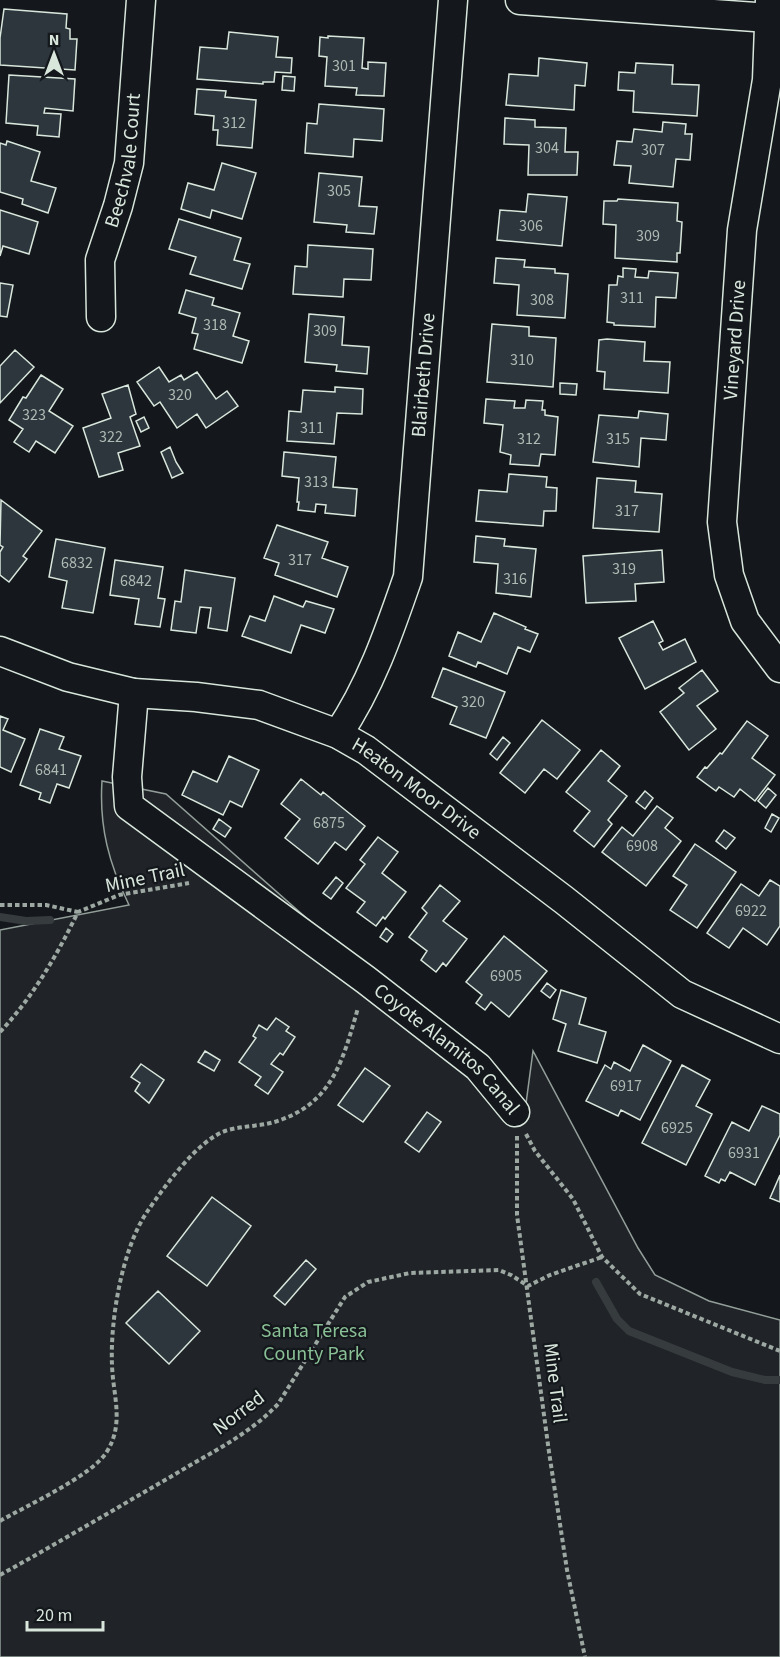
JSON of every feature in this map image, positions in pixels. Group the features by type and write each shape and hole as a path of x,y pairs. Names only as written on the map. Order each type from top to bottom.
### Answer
{"street":[{"name":"Beechvale Court","path":"101,317 100,260 129,163 141,0"},
{"name":"Blairbeth Drive","path":"338,734 358,704 383,649 408,577 453,0"},
{"path":"520,0 770,9"},
{"name":"Vineyard Drive","path":"770,9 767,80 742,230 722,522 729,575 745,621 780,668"},
{"name":"Heaton Moor Drive","path":"0,651 68,677 134,693 196,697 259,705 338,734 366,750 564,900 682,994 780,1040"},
{"name":"Coyote Alamitos Canal","path":"134,693 127,777 129,806 366,980 478,1067 515,1112"}],"path":[{"name":"Mine Trail","path":"78,912 119,895 208,880 214,870"},
{"path":"0,905 46,905 78,912 55,959 14,1017 0,1032"},
{"path":"0,1521 79,1477 106,1454 116,1432 112,1329 130,1249 146,1214 194,1151 224,1132 281,1120 304,1109 323,1091 342,1062 366,980"},
{"name":"Mine Trail","path":"515,1112 518,1159 517,1215 567,1570 585,1657"},
{"name":"Coyote Alamitos Canal","path":"515,1112 535,1151 573,1199 602,1257 640,1294 780,1351"},
{"path":"528,1286 550,1275 602,1257"},
{"name":"Norred","path":"0,1575 234,1439 266,1416 278,1404 345,1297 368,1282 410,1273 499,1270 528,1286"}],"green space":[{"name":"Santa Teresa County Park","path":"102,781 166,794 525,1111 533,1051 638,1248 655,1275 709,1301 780,1320 780,1657 0,1657 0,930 129,905 116,875 107,845 102,814"}],"building":[{"path":"4,9 67,14 66,28 70,29 70,39 77,39 75,70 0,65 0,38"},
{"path":"229,32 278,37 276,57 292,58 291,73 275,72 274,82 263,82 263,84 197,79 200,47 227,49"},
{"path":"328,36 364,38 362,68 368,69 368,62 386,63 384,96 356,95 357,88 325,86 327,57 319,56 320,37 328,38"},
{"path":"539,58 587,63 585,86 575,85 574,110 506,105 509,74 538,76"},
{"path":"636,63 673,65 672,84 699,85 697,116 633,112 634,91 618,90 619,72 635,73"},
{"path":"9,75 75,79 73,111 45,108 44,113 61,114 59,137 37,135 38,126 6,123"},
{"path":"283,76 295,77 294,91 282,90"},
{"path":"197,89 226,91 225,97 256,100 252,148 217,145 218,130 213,130 214,116 195,114"},
{"path":"319,104 384,109 382,141 354,139 353,157 305,153 307,123 317,124"},
{"path":"505,118 535,120 535,127 566,128 565,152 578,152 577,175 528,175 529,145 504,144"},
{"path":"663,122 686,124 685,134 692,134 690,160 676,159 673,187 629,183 631,166 614,165 617,141 632,142 634,129 662,132"},
{"path":"7,141 40,152 31,181 56,188 48,213 22,204 23,199 0,192 0,143 6,145"},
{"path":"222,163 256,173 242,219 212,210 210,218 181,209 188,183 214,190"},
{"path":"319,173 362,177 359,206 377,207 374,234 346,232 347,225 314,222"},
{"path":"528,194 567,197 562,246 497,240 500,210 526,212"},
{"path":"618,199 678,203 677,221 682,222 680,253 677,253 677,262 615,258 616,225 603,224 604,201 617,201"},
{"path":"0,210 38,222 29,254 3,246 0,256"},
{"path":"179,219 241,238 234,260 250,264 242,289 190,274 196,257 169,249"},
{"path":"308,245 373,249 371,280 344,279 343,297 293,294 295,266 307,267"},
{"path":"496,258 525,260 524,267 555,269 555,273 568,274 565,318 517,315 519,285 494,283"},
{"path":"623,268 636,269 635,277 648,278 649,271 678,273 676,298 656,297 655,327 614,325 614,323 607,322 609,285 617,285 618,276 623,277"},
{"path":"0,283 13,285 7,317 0,316"},
{"path":"186,290 214,298 212,305 240,313 233,336 249,341 242,363 194,349 198,334 192,333 196,318 179,313"},
{"path":"309,314 344,317 342,345 369,347 367,374 336,371 337,365 305,362"},
{"path":"492,324 529,327 529,336 556,338 553,387 487,382"},
{"path":"599,340 645,342 644,361 670,362 668,393 604,389 605,372 597,371"},
{"path":"15,350 34,367 0,403 0,366"},
{"path":"159,367 169,382 181,375 184,380 197,372 216,399 227,391 238,406 206,428 197,414 177,428 160,402 154,406 137,382"},
{"path":"41,375 63,389 49,411 73,426 55,453 36,441 29,452 14,442 23,429 9,420 23,397 26,398"},
{"path":"560,383 577,384 576,395 560,394"},
{"path":"128,385 136,414 130,417 140,446 118,453 123,470 99,477 83,428 111,418 102,394"},
{"path":"335,387 363,389 362,414 337,413 334,444 287,441 289,411 301,412 303,390 335,392"},
{"path":"486,399 515,401 514,408 525,408 526,400 543,401 542,410 545,410 545,415 558,417 555,455 541,454 539,466 510,464 511,455 500,452 503,425 484,423"},
{"path":"639,411 668,414 666,440 641,438 639,467 593,462 599,415 638,418"},
{"path":"144,417 149,428 141,432 136,421"},
{"path":"170,447 183,473 172,478 161,452"},
{"path":"284,452 336,457 333,487 357,489 355,516 325,513 326,505 316,504 315,512 298,510 299,478 282,476"},
{"path":"509,474 547,477 546,487 557,488 556,511 544,511 543,526 476,521 479,490 507,492"},
{"path":"597,478 636,481 635,492 662,494 659,532 593,528"},
{"path":"1,500 42,531 23,556 27,559 9,582 0,575 0,552 3,547 0,545"},
{"path":"277,525 328,542 322,558 348,567 337,597 275,575 279,563 264,558"},
{"path":"476,536 505,539 504,546 536,549 531,597 496,593 498,564 474,562"},
{"path":"56,539 105,548 93,613 62,608 67,581 49,577"},
{"path":"662,550 664,582 635,584 636,601 586,603 583,556"},
{"path":"115,560 163,567 158,598 165,599 160,627 135,624 139,599 110,595"},
{"path":"185,570 235,578 227,631 208,628 211,608 200,607 196,633 171,630 175,601 181,602"},
{"path":"274,596 303,607 306,601 334,609 325,633 301,625 291,653 242,636 250,616 265,621"},
{"path":"494,613 538,634 530,652 518,647 507,674 478,662 476,667 449,656 458,632 481,642"},
{"path":"653,621 663,641 659,643 663,650 685,639 696,662 645,689 619,638"},
{"path":"443,668 505,692 486,738 450,724 457,707 432,697"},
{"path":"702,670 718,691 697,706 716,729 689,750 660,712 684,693 679,688"},
{"path":"0,716 8,719 3,730 25,739 11,772 0,767"},
{"path":"542,720 580,750 557,779 544,769 525,793 500,773"},
{"path":"747,721 768,736 752,758 775,775 755,801 740,789 734,797 719,787 716,791 697,777 720,753 722,754"},
{"path":"40,729 64,737 59,749 81,756 69,788 57,784 50,803 39,799 41,793 20,785"},
{"path":"503,737 510,743 497,760 490,754"},
{"path":"601,750 620,766 608,781 627,796 608,820 612,824 594,847 574,831 590,811 566,792"},
{"path":"229,756 259,770 242,807 230,801 223,815 182,795 193,771 217,782"},
{"path":"301,779 321,795 323,792 365,826 346,850 335,842 318,864 285,838 300,819 281,804"},
{"path":"768,788 776,795 766,808 758,801"},
{"path":"645,791 653,798 645,809 636,802"},
{"path":"657,806 673,818 665,828 681,841 646,886 602,852 622,827 633,836"},
{"path":"772,814 779,818 771,832 765,828"},
{"path":"219,819 231,828 225,837 213,829"},
{"path":"724,830 735,838 726,849 716,841"},
{"path":"378,837 398,852 382,873 406,892 385,919 383,917 376,926 357,912 365,902 346,888 365,864 360,860"},
{"path":"695,844 736,872 697,928 670,910 687,885 673,876"},
{"path":"336,877 343,883 331,899 323,893"},
{"path":"770,880 780,886 780,926 767,945 743,928 729,948 707,933 741,884 759,896"},
{"path":"440,885 460,901 443,921 467,939 446,966 443,963 436,972 421,960 427,951 409,937 427,913 422,908"},
{"path":"386,928 393,934 387,942 380,937"},
{"path":"504,936 547,971 509,1017 491,1002 485,1010 476,1003 482,995 466,982"},
{"path":"547,983 556,990 550,998 541,991"},
{"path":"561,990 586,998 579,1024 606,1032 597,1063 558,1051 566,1024 553,1019"},
{"path":"276,1018 289,1027 286,1031 295,1037 283,1055 280,1053 271,1064 283,1072 268,1094 255,1085 261,1077 239,1062 256,1038 253,1036 259,1025 267,1030"},
{"path":"643,1045 671,1061 640,1120 621,1110 618,1116 586,1101 605,1065 611,1069 614,1062 630,1071"},
{"path":"205,1051 220,1060 214,1071 198,1062"},
{"path":"141,1064 164,1080 149,1103 135,1091 140,1083 131,1077"},
{"path":"682,1065 710,1080 696,1106 712,1114 686,1165 642,1143"},
{"path":"365,1068 390,1086 363,1122 338,1105"},
{"path":"762,1106 780,1114 780,1135 755,1185 730,1172 725,1181 721,1179 719,1183 705,1176 732,1122 749,1131"},
{"path":"427,1112 441,1122 419,1152 405,1142"},
{"path":"780,1175 780,1202 770,1198"},
{"path":"212,1197 251,1226 207,1286 167,1256"},
{"path":"306,1260 316,1269 285,1305 274,1296"},
{"path":"158,1291 200,1331 169,1364 126,1323"}],"waterway":[{"name":"Coyote Alamitos Canal","path":"0,917 26,921 50,920"},
{"name":"Coyote Alamitos Canal","path":"596,1282 617,1319 629,1331 732,1372 765,1380 780,1380"}]}
